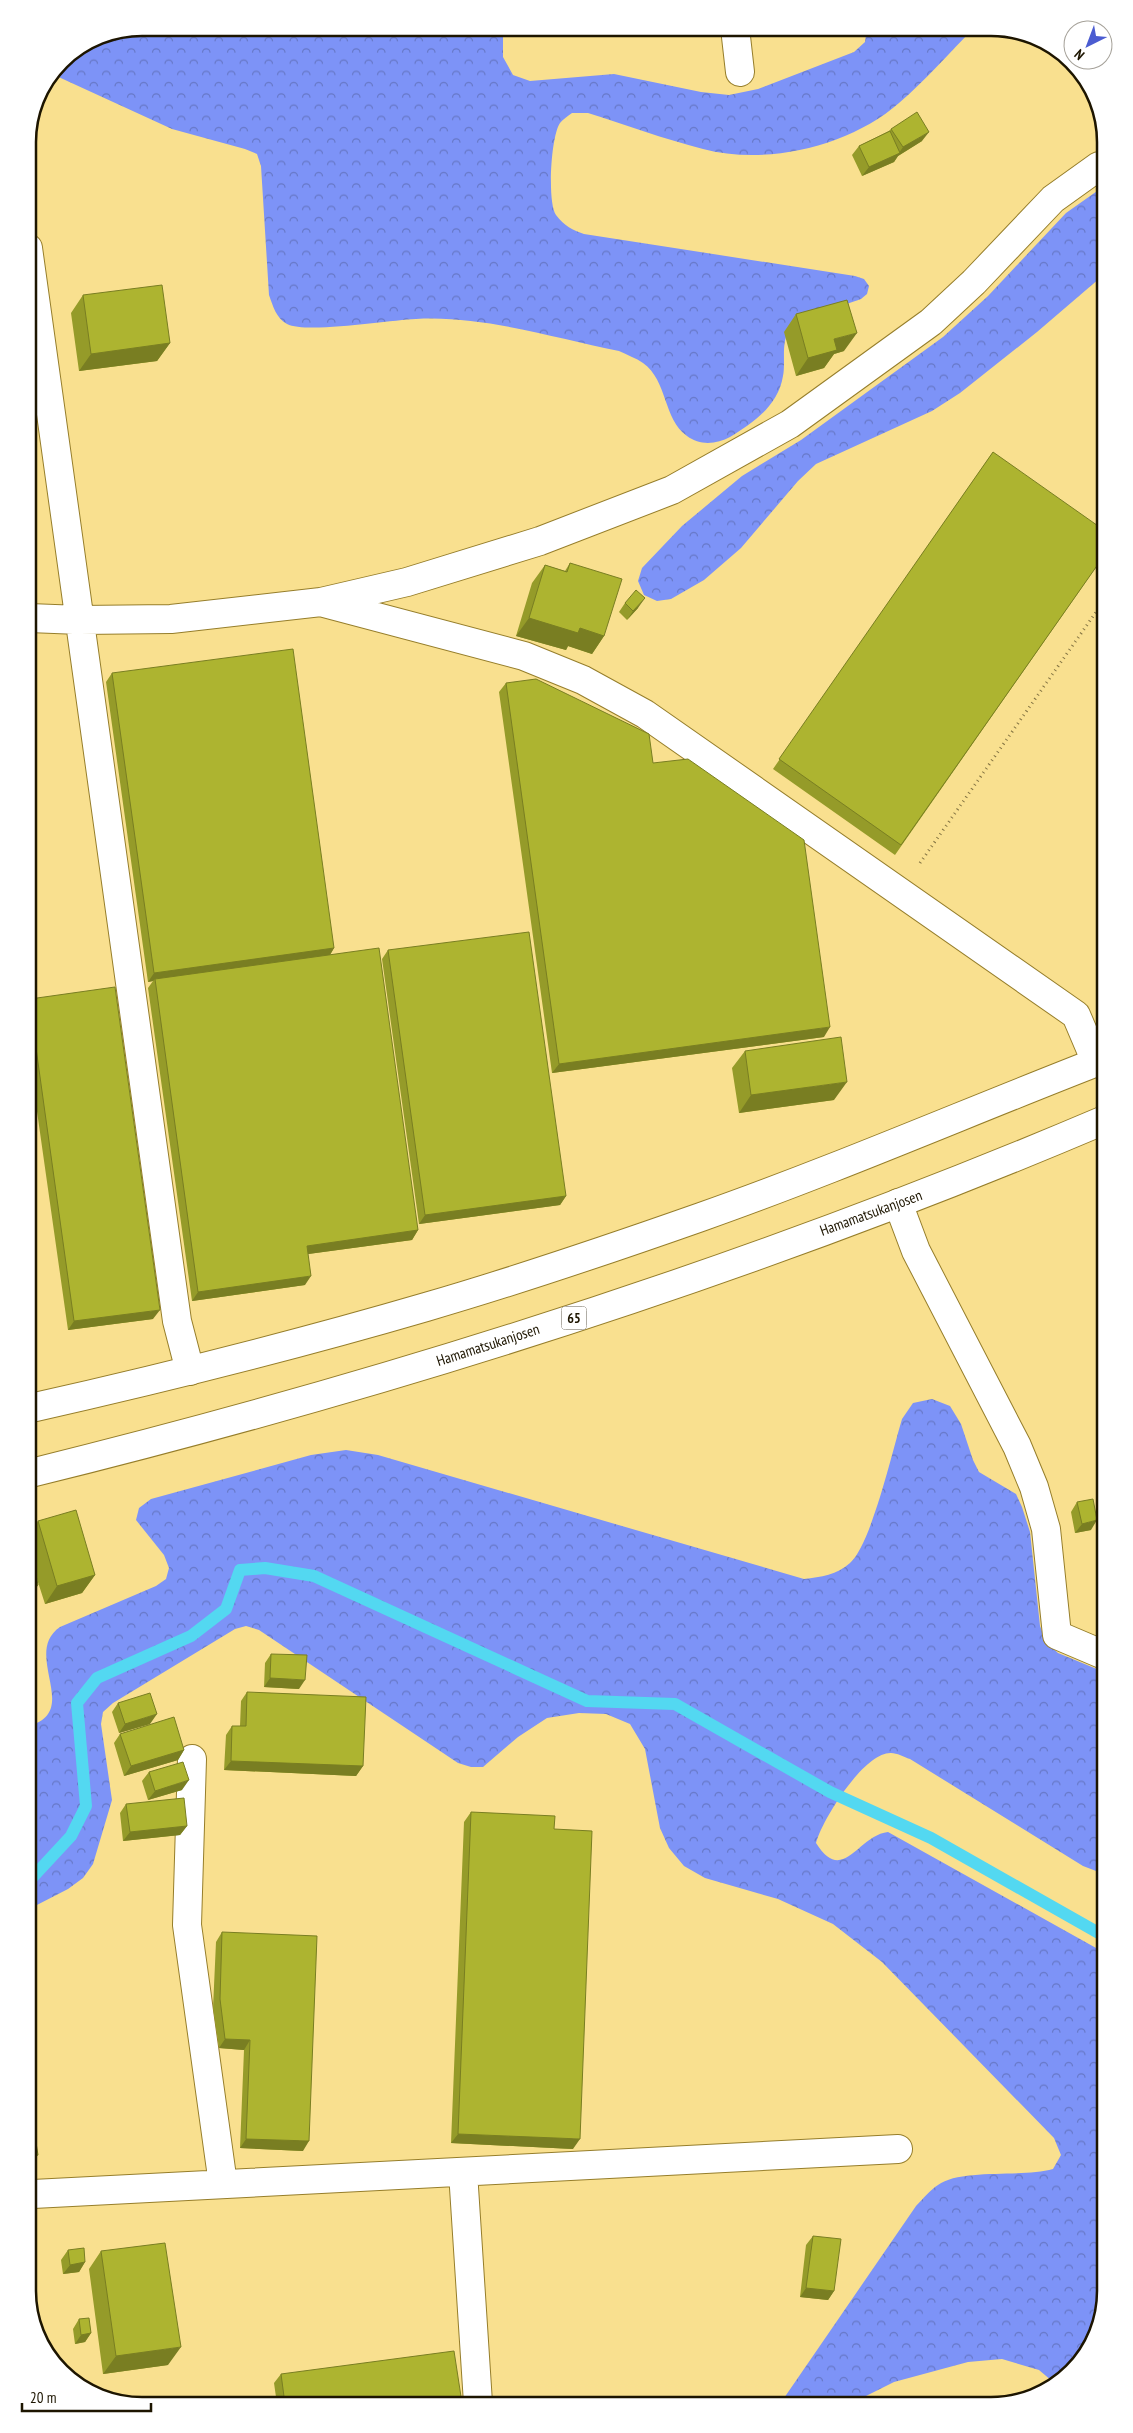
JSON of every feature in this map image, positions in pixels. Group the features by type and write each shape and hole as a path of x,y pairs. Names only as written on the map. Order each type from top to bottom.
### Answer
{"street":[{"path":"736,36 740,72"},
{"path":"36,618 171,619 321,602 407,582 540,541 672,490 790,424 931,322 974,282 1052,199 1097,168"},
{"path":"36,305 177,1321 190,1371"},
{"path":"321,602 524,656 583,680 645,714 1076,1015 1097,1057"},
{"path":"36,1407 190,1371 427,1307 630,1241 885,1148 1097,1062"},
{"name":"Hamamatsukanjosen","path":"36,1473 308,1400 492,1344 674,1284 898,1203 1097,1123"},
{"path":"898,1203 916,1251 1017,1446 1034,1487 1046,1529 1057,1635 1097,1652"},
{"path":"192,1759 187,1925 222,2184"},
{"path":"36,2194 898,2149"},
{"path":"463,2172 478,2397"}],"path":[{"path":"900,892 1097,610"}],"green space":[{"path":"135,36 503,36 503,57 513,75 530,81 614,74 701,92 729,95 758,89 854,52 865,42 866,36 966,36 919,85 879,118 857,131 807,148 754,155 728,154 688,145 588,113 572,113 560,123 552,154 551,184 553,208 562,222 572,229 584,234 855,276 864,279 869,286 867,294 861,299 813,316 791,328 786,339 784,370 780,387 770,405 756,419 730,437 709,443 692,439 679,429 669,410 662,390 651,371 640,361 619,351 518,329 466,320 416,319 312,328 287,324 275,311 269,295 261,166 257,154 172,129 59,77 72,63 89,50 115,40"},
{"path":"1097,191 1097,281 1037,332 960,393 932,411 816,464 798,481 741,548 704,580 671,599 657,601 644,595 638,581 642,568 682,526 742,476 801,440 943,337 988,296 1066,213"},
{"path":"932,1399 950,1406 961,1424 979,1472 1016,1494 1030,1532 1040,1626 1046,1642 1058,1653 1097,1669 1097,1871 1083,1866 910,1759 893,1753 880,1756 869,1763 857,1775 835,1804 826,1819 816,1843 826,1855 834,1860 843,1859 877,1835 888,1832 1097,1949 1096,2305 1089,2331 1083,2344 1070,2361 1050,2379 1039,2370 1002,2359 968,2362 894,2382 864,2397 785,2397 916,2206 932,2189 948,2180 961,2177 1040,2172 1053,2169 1061,2155 1054,2138 882,1962 833,1924 778,1899 705,1878 684,1866 669,1848 660,1828 645,1749 630,1724 606,1714 579,1713 547,1718 518,1737 483,1767 471,1767 458,1763 259,1630 246,1626 235,1629 113,1703 103,1712 101,1724 112,1800 93,1864 83,1878 68,1889 36,1905 36,1723 45,1717 51,1707 52,1694 46,1651 50,1638 60,1627 156,1586 166,1579 169,1568 164,1555 136,1520 139,1508 151,1499 311,1455 346,1450 378,1455 804,1579 828,1575 840,1570 850,1563 858,1553 873,1517 902,1419 913,1403"}],"building":[{"path":"917,112 929,132 903,147 891,129"},
{"path":"890,131 900,153 869,167 859,146"},
{"path":"162,285 170,343 91,354 83,295"},
{"path":"847,300 857,333 834,339 837,350 808,358 796,314"},
{"path":"993,452 1097,525 1097,566 901,845 779,759"},
{"path":"570,563 622,579 604,636 580,628 578,633 529,618 545,565 567,572"},
{"path":"636,590 645,598 633,611 625,603"},
{"path":"293,649 334,948 154,973 112,673"},
{"path":"536,679 649,734 653,763 688,759 804,840 830,1027 559,1064 506,683"},
{"path":"529,932 566,1196 425,1215 388,950"},
{"path":"379,948 418,1230 307,1246 311,1276 198,1292 155,979"},
{"path":"115,987 160,1310 74,1321 36,1048 36,998"},
{"path":"841,1037 847,1082 751,1095 745,1051"},
{"path":"1093,1499 1097,1520 1082,1524 1077,1502"},
{"path":"76,1510 95,1575 57,1586 38,1521"},
{"path":"271,1654 307,1655 305,1680 270,1678"},
{"path":"247,1692 366,1697 363,1766 231,1761 232,1726 246,1726"},
{"path":"150,1693 157,1714 125,1724 118,1703"},
{"path":"174,1717 184,1750 131,1766 120,1734"},
{"path":"183,1762 189,1780 155,1791 149,1772"},
{"path":"184,1798 187,1826 130,1832 126,1804"},
{"path":"471,1812 555,1816 554,1829 592,1831 580,2139 458,2134"},
{"path":"222,1932 317,1936 309,2141 246,2139 250,2040 225,2039 220,1999"},
{"path":"813,2236 841,2239 834,2291 806,2288"},
{"path":"165,2243 181,2347 116,2356 101,2251"},
{"path":"84,2248 85,2262 70,2265 68,2250"},
{"path":"89,2318 91,2333 81,2335 79,2319"},
{"path":"454,2351 461,2397 284,2397 281,2374"}],"waterway":[{"path":"36,1874 71,1836 86,1806 77,1703 97,1678 191,1636 226,1609 240,1570 265,1568 314,1576 587,1701 675,1704 830,1792 931,1838 1097,1932"}]}
